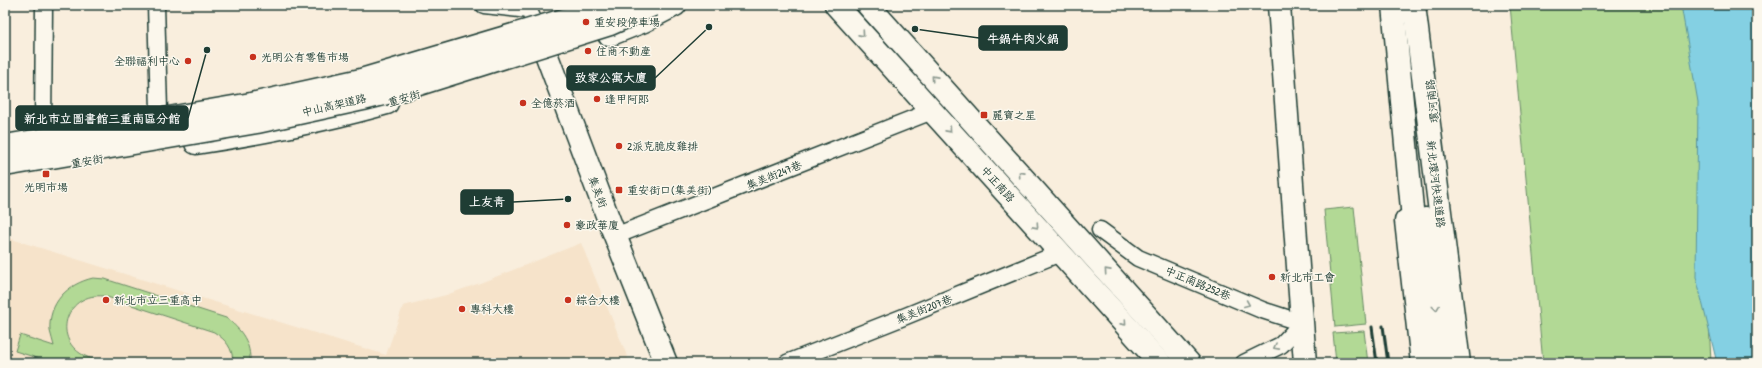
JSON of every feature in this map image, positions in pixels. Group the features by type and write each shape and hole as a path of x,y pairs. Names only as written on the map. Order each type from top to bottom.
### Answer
{"main road":[{"path":"5,137 263,92 354,72 581,5"},
{"name":"中山高架道路","path":"5,146 251,104 361,80 577,16 608,5"},
{"name":"中山高架道路","path":"5,165 257,122 363,99 403,89 596,29 636,14 654,5"},
{"name":"重安街","path":"5,175 253,134 350,114 438,89 617,32 675,5"},
{"name":"中正南路","path":"836,5 1160,363"},
{"path":"1279,5 1305,363"},
{"path":"1382,5 1422,363"},
{"path":"1392,5 1427,363"},
{"path":"1403,5 1442,363"},
{"name":"新北環河快速道路","path":"1414,5 1459,363"},
{"name":"環河南路","path":"1421,5 1462,363"},
{"path":"870,6 1189,363"},
{"name":"集美街","path":"533,20 615,236 666,363"}],"street":[{"path":"43,130 44,5"},
{"path":"153,150 159,110 156,5"},
{"path":"484,5 529,10 533,20"},
{"name":"集美街247巷","path":"615,236 932,111"},
{"name":"中正南路252巷","path":"1100,230 1138,258 1262,310 1302,322"},
{"name":"集美街207巷","path":"787,363 1060,253"},
{"path":"1244,363 1281,345 1302,322"}],"shaded area":[{"name":"新北市立三重高中","path":"5,237 386,355 403,306 446,295 480,283 581,243 630,363 5,363"}],"green space":[{"path":"1510,5 1682,5 1696,49 1711,363 1543,363"},
{"path":"1354,207 1366,324 1335,327 1324,210"},
{"path":"93,278 105,279 226,318 237,327 247,343 250,363 233,363 232,353 228,345 214,332 104,296 91,297 81,301 73,308 68,317 66,327 68,338 73,347 83,355 107,363 53,363 15,351 20,335 54,346 50,331 50,321 56,304 67,290"},
{"path":"1364,331 1368,363 1336,363 1333,333"}],"water":[{"path":"1681,5 1757,5 1757,363 1717,363 1696,277 1698,102"}],"railway":[{"path":"1383,326 1388,363"},
{"path":"1372,327 1377,363"}],"place":[{"name":"重安段停車場","path":"586,22"},
{"name":"致家公寓大廈","path":"709,27"},
{"name":"牛鍋牛肉火鍋","path":"915,29"},
{"name":"新北市立圖書館三重南區分館","path":"207,50"},
{"name":"住商不動產","path":"588,51"},
{"name":"光明公有零售市場","path":"253,57"},
{"name":"全聯福利中心","path":"188,61"},
{"name":"逢甲阿郎","path":"597,99"},
{"name":"全億菸酒","path":"523,103"},
{"name":"麗寶之星","path":"984,115"},
{"name":"2派克脆皮雞排","path":"619,146"},
{"name":"光明市場","path":"46,174"},
{"name":"重安街口(集美街)","path":"619,190"},
{"name":"上友青","path":"568,199"},
{"name":"豪政華廈","path":"567,225"},
{"name":"新北市工會","path":"1272,277"},
{"name":"新北市立三重高中","path":"106,300"},
{"name":"綜合大樓","path":"568,300"},
{"name":"專科大樓","path":"462,309"}]}
